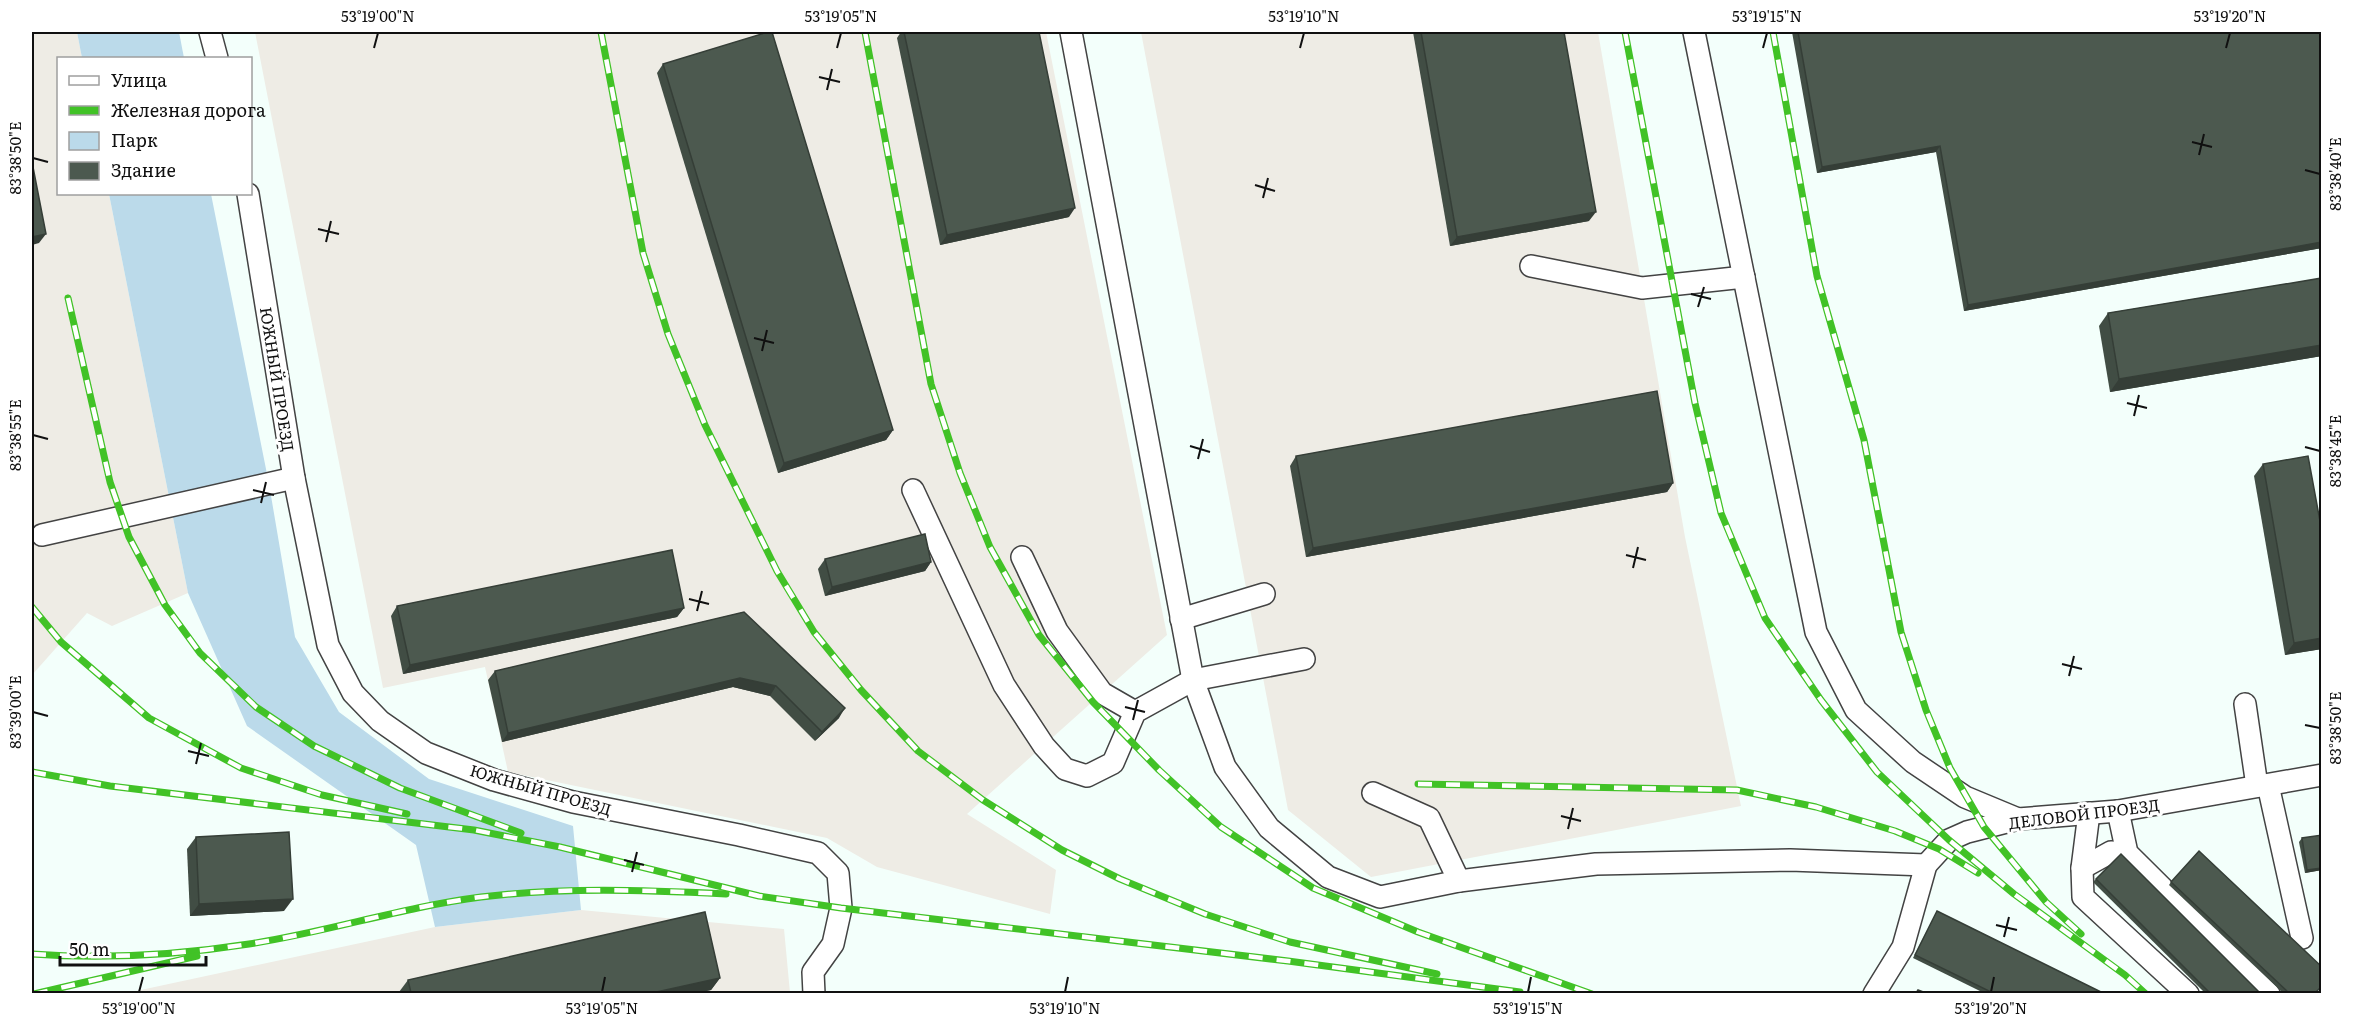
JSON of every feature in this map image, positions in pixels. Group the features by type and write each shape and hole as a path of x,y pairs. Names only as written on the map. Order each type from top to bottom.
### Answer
{"street":[{"path":"210,32 217,57"},
{"path":"1071,32 1193,680 1226,767 1269,828 1328,877 1380,897 1459,881 1596,864 1790,860 1926,865"},
{"path":"1694,32 1816,632 1856,710 1913,762 1965,797 2018,819"},
{"name":"ЮЖНЫЙ ПРОЕЗД","path":"248,195 294,478 328,645 353,693 380,721 426,753 494,780 573,802 739,835 818,854 838,873 841,908 833,944 813,972 814,993"},
{"path":"1531,266 1642,288 1744,277"},
{"path":"42,535 294,478"},
{"path":"913,490 1004,685 1044,746 1065,769 1088,776 1113,763 1135,712 1193,680 1304,658"},
{"path":"1022,557 1057,631 1102,693 1135,712"},
{"path":"1181,619 1264,594"},
{"path":"2245,704 2263,786 2302,938"},
{"name":"ДЕЛОВОЙ ПРОЕЗД","path":"1874,993 1903,947 1926,865 1949,840 1967,832 2018,819 2118,811 2322,775"},
{"path":"1373,793 1429,818 1459,881"},
{"path":"2118,811 2127,852 2269,993"},
{"path":"2089,813 2082,868 2083,897 2188,993"},
{"path":"2082,868 2111,852 2127,852"}],"shaded area":[{"path":"32,32 77,32 82,57 57,57 57,195 109,195 188,593 112,626 87,613 32,675"},
{"path":"255,32 1046,32 1167,635 967,814 1056,870 1050,914 877,867 827,838 508,772 485,667 383,688"},
{"path":"1141,32 1598,32 1685,537 1741,806 1371,877 1288,810"},
{"path":"581,910 784,929 790,993 122,994 435,927"}],"green space":[{"path":"77,32 179,32 184,57 82,57"},
{"path":"109,195 211,195 269,484 295,637 339,712 429,779 573,826 581,910 435,927 416,845 247,726 188,593"}],"building":[{"path":"772,32 893,430 784,463 663,64"},
{"path":"904,32 1039,32 1075,208 947,235"},
{"path":"1421,32 1564,32 1596,212 1457,237"},
{"path":"1798,32 2322,32 2322,242 1968,305 1940,146 1822,167"},
{"path":"32,162 46,234 32,237"},
{"path":"2322,278 2322,345 2119,379 2108,313"},
{"path":"1657,391 1673,483 1313,548 1296,456"},
{"path":"2308,456 2322,532 2322,638 2294,643 2263,464"},
{"path":"925,534 931,562 832,587 825,559"},
{"path":"672,550 684,608 410,665 397,606"},
{"path":"744,612 845,708 822,732 776,686 740,678 508,733 495,671"},
{"path":"289,832 293,899 199,904 196,837"},
{"path":"2322,835 2322,868 2307,870 2302,838"},
{"path":"2199,851 2322,967 2322,986 2315,993 2289,993 2171,882"},
{"path":"2121,854 2260,993 2210,993 2096,879"},
{"path":"1937,911 2103,993 1993,993 1915,955"},
{"path":"705,912 720,978 652,993 411,993 408,980"}],"railway":[{"path":"601,32 643,253 668,334 705,425 777,571 814,632 861,690 918,751 983,800 1062,850 1120,879 1205,914 1290,942 1437,974"},
{"path":"865,32 931,384 960,473 990,547 1039,635 1093,702 1159,770 1221,827 1313,888 1418,932 1592,994"},
{"path":"1625,32 1695,403 1721,513 1765,618 1821,700 1877,772 1949,840 2014,894 2125,975 2146,994"},
{"path":"1773,32 1817,276 1864,440 1901,632 1926,710 1950,768 1984,827 2046,902 2081,934"},
{"path":"68,298 110,482 129,537 165,605 200,653 256,707 314,746 400,788 521,833"},
{"path":"32,607 61,642 149,718 241,768 322,795 407,814"},
{"path":"32,772 110,786 474,830 560,847 759,896 1520,992"},
{"path":"1418,784 1737,790 1816,807 1895,831 1939,849 1978,873"},
{"path":"32,954 113,956 222,948 278,939 452,901 511,894 604,890 726,894"},
{"path":"34,994 197,956"}]}
